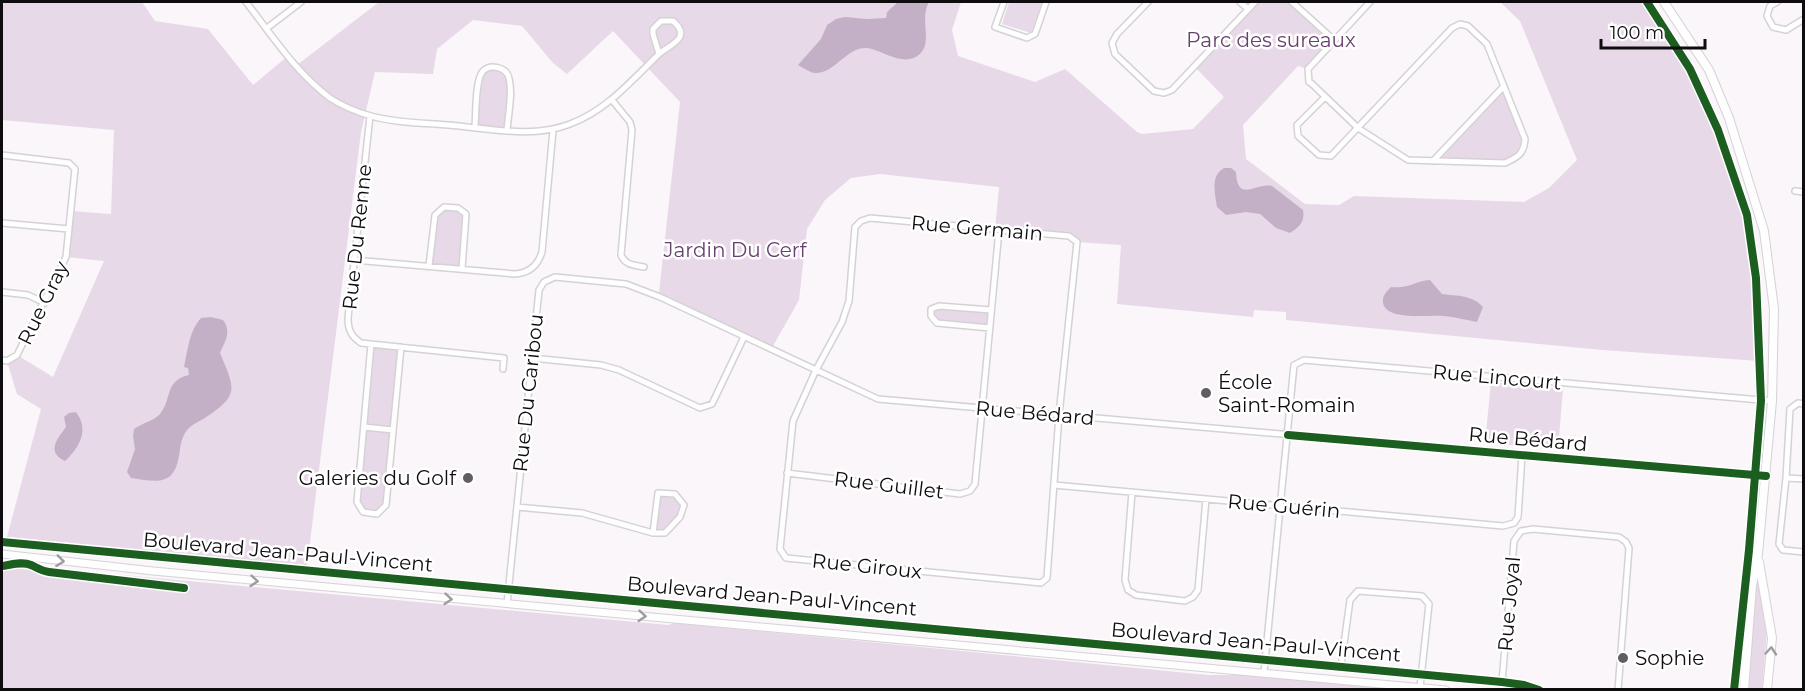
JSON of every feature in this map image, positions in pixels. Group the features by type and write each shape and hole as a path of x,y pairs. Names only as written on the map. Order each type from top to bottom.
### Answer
{"main road":[{"path":"1664,2 1709,70 1729,118 1764,231 1774,309 1772,401 1758,554 1752,586 1744,690"},
{"path":"1758,554 1772,638 1767,690"}],"street":[{"path":"246,2 288,56 316,87 348,108 388,120 519,132 553,130 592,114 612,100 659,54 673,45 679,38 679,28 673,21 661,21 653,29 659,54"},
{"path":"267,28 301,2"},
{"path":"1004,2 995,27 1027,38 1035,34 1046,2"},
{"path":"1148,2 1117,34 1112,43 1115,54 1154,91 1164,93 1172,90 1255,2"},
{"path":"1240,2 1248,9"},
{"path":"1292,2 1334,40"},
{"path":"1325,97 1297,125 1298,136 1319,155 1331,156 1358,128 1452,28 1460,24 1468,26 1487,44 1526,140 1524,150 1516,159 1505,164 1408,160 1358,128 1325,97 1310,82 1308,69 1370,2"},
{"path":"1777,2 1770,6 1767,16 1773,27 1786,30 1803,19"},
{"path":"475,127 478,80 482,72 490,67 502,68 509,75 510,83 507,131"},
{"path":"1433,161 1504,86"},
{"path":"612,100 630,122 632,130 621,255 623,261 644,267"},
{"name":"Rue Du Renne","path":"370,116 348,329 361,343 504,358 504,369"},
{"path":"354,260 524,274 539,261 542,252 553,130"},
{"name":"Rue Gray","path":"2,155 69,163 75,169 66,257 17,355 7,361 2,360"},
{"path":"1795,191 1803,192"},
{"path":"429,266 435,215 444,207 458,208 466,214 462,269"},
{"name":"Rue Germain","path":"816,370 842,322 849,301 855,226 861,221 870,218 1069,237 1077,242 1059,415"},
{"path":"2,223 69,229"},
{"name":"Rue Guillet","path":"788,472 960,494 970,491 975,484 999,230"},
{"name":"Rue Bédard","path":"544,282 555,277 626,284 660,297 878,399 1766,476"},
{"name":"Rue Du Caribou","path":"507,604 539,290 544,282"},
{"path":"2,292 28,295 45,303"},
{"path":"990,328 937,323 930,316 931,309 939,306 992,310"},
{"path":"532,358 601,365 619,370 700,408 712,404 744,337"},
{"path":"371,344 357,502 363,512 377,514 386,506 400,347"},
{"name":"Rue Lincourt","path":"1288,435 1294,365 1304,360 1772,401"},
{"name":"Rue Giroux","path":"816,370 793,421 780,549 786,558 1041,583 1047,578 1054,485"},
{"path":"1801,404 1790,409 1779,544 1783,550 1803,552"},
{"path":"1054,485 1059,415"},
{"path":"364,427 393,430"},
{"path":"1264,672 1288,435"},
{"name":"Rue Guérin","path":"1054,485 1503,526 1514,523 1518,517 1522,455"},
{"path":"1786,478 1803,479"},
{"path":"1132,492 1125,580 1128,590 1136,595 1185,601 1193,597 1198,590 1206,499"},
{"path":"517,507 582,513 653,533 665,533 680,517 684,505 675,494 658,493 653,533"},
{"name":"Rue Joyal","path":"1502,682 1514,541 1521,531 1533,529 1619,537 1626,542 1629,548 1618,690"},
{"name":"Boulevard Jean-Paul-Vincent","path":"2,542 1341,666 1502,682 1539,690"},
{"name":"Boulevard Jean-Paul-Vincent","path":"2,555 153,572 1446,690"},
{"path":"1341,666 1350,600 1358,591 1422,596 1429,603 1420,687"}],"green space":[{"path":"2,2 142,2 155,21 208,29 253,85 288,56 297,65 379,2 961,2 952,30 958,56 1035,82 1065,69 1142,134 1193,129 1224,97 1194,66 1255,2 1292,2 1334,40 1308,69 1298,66 1243,125 1246,159 1305,204 1339,205 1354,196 1524,202 1549,188 1577,160 1520,21 1500,2 1642,2 1688,71 1716,131 1745,215 1754,279 1759,361 1603,350 1286,320 1286,312 1254,310 1253,317 1117,304 1121,245 1077,242 1069,236 995,230 999,187 880,174 851,178 825,200 807,229 799,300 773,346 659,293 680,102 613,31 567,74 553,63 522,26 473,20 437,49 433,74 375,72 361,132 307,566 7,537 41,409 17,394 7,361 17,355 53,377 104,261 66,257 71,211 111,214 114,130 2,120"},
{"path":"1009,2 1042,2 1031,33 1002,24"},
{"path":"490,67 502,68 509,75 507,131 475,127 478,80"},
{"path":"1504,86 1525,139 1524,150 1505,163 1433,161"},
{"path":"444,207 458,208 466,214 462,269 429,266 435,215"},
{"path":"939,306 991,310 990,328 937,323 931,309"},
{"path":"371,344 401,347 386,505 377,514 363,512 357,502"},
{"path":"1491,382 1563,389 1558,449 1485,443"},
{"path":"658,493 675,494 684,505 680,517 665,533 653,533"},
{"path":"2,564 668,625 674,623 1208,675 1242,675 1398,689 2,689"},
{"path":"1755,584 1759,584 1767,630 1762,689 1749,690"}],"shaded area":[{"path":"898,2 929,2 925,16 924,49 914,58 902,59 864,48 849,54 822,72 814,73 798,65 821,39 827,25 836,19 845,17 886,18 887,12"},
{"path":"1224,168 1231,168 1236,172 1237,182 1244,189 1272,186 1303,210 1301,223 1290,233 1276,228 1260,214 1246,212 1226,215 1217,207 1215,191 1215,180"},
{"path":"1430,280 1442,294 1464,297 1479,303 1483,307 1477,322 1444,316 1401,315 1386,309 1383,298 1391,287 1403,287"},
{"path":"211,317 223,320 226,324 227,336 220,353 231,383 229,397 216,410 187,430 178,461 171,475 159,481 131,478 127,472 135,449 134,429 159,415 175,382 189,375 188,368 184,367 191,335 201,318"},
{"path":"76,412 82,425 81,438 75,450 65,461 56,454 55,445 66,427 64,417"}],"cycle path":[{"path":"1647,2 1690,69 1718,130 1747,215 1756,278 1761,401 1749,550 1734,690"},
{"path":"1288,435 1766,476"},
{"path":"2,542 1502,682 1539,690"},
{"path":"2,566 24,563 49,572 184,588"}],"place":[{"name":"École Saint-Romain","path":"1206,393"},
{"name":"Galeries du Golf","path":"468,478"},
{"name":"Sophie","path":"1623,658"}],"park label":[{"name":"Parc des sureaux","path":"1271,40"},
{"name":"Jardin Du Cerf","path":"735,250"}]}
